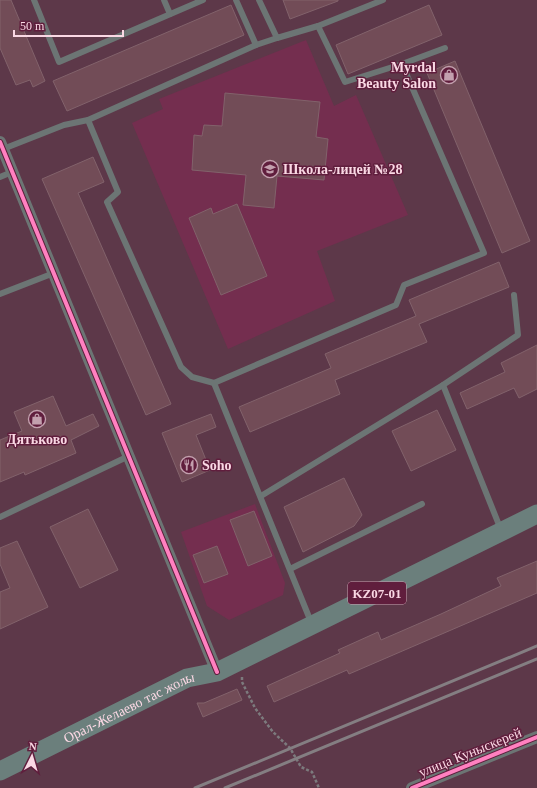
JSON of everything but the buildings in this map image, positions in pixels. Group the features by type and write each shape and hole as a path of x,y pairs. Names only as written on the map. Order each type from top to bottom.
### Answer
{"main road":[{"name":"KZ07-01","path":"217,672 537,514"},
{"name":"Орал-Желаево тас жолы","path":"0,771 187,678 217,672"}],"street":[{"path":"2,145 217,672"},
{"name":"улица Куныскерей","path":"412,788 537,737"}],"lane":[{"path":"34,0 59,62 203,0"},
{"path":"164,0 170,14"},
{"path":"236,0 256,45"},
{"path":"259,0 277,38"},
{"path":"2,145 64,125 88,120 256,45 318,26 383,0"},
{"path":"318,26 345,82 402,64 445,48"},
{"path":"88,120 118,192 107,202 181,367 192,376 214,383 396,305 404,285 484,253 402,64"},
{"path":"0,177 12,172"},
{"path":"0,294 54,273"},
{"path":"261,496 443,385 518,335 514,295"},
{"path":"214,383 261,496 312,626"},
{"path":"443,385 502,531"},
{"path":"0,517 130,456"},
{"path":"290,569 422,504"}],"path":[{"path":"248,674 242,677 242,682 255,708 273,732 290,748 301,767 312,772 319,788"}],"shaded area":[{"name":"Школа-лицей №28","path":"306,40 334,106 356,95 408,215 317,251 335,301 228,349 132,123 163,109 159,99"},
{"path":"255,504 285,583 283,595 229,620 207,606 181,532"}],"railway":[{"path":"195,788 537,646"},
{"path":"225,788 537,659"}],"cycle path":[{"path":"0,142 217,672"},
{"path":"412,788 537,737"}],"place":[{"name":"Myrdal Beauty Salon","path":"449,75"},
{"name":"Школа-лицей №28","path":"270,169"},
{"name":"Дятьково","path":"37,419"},
{"name":"Soho","path":"189,465"}]}
